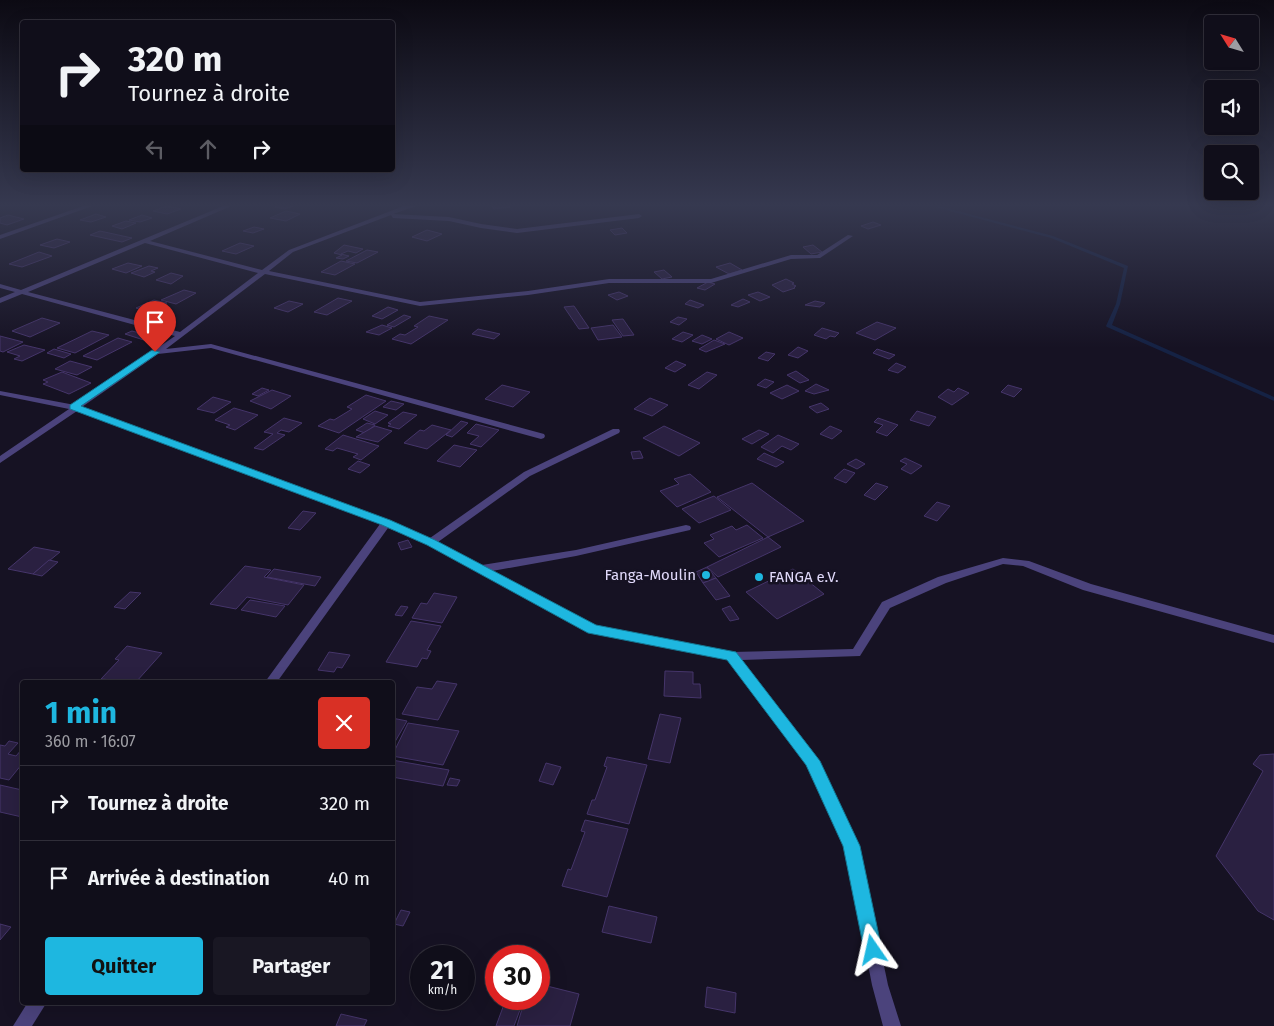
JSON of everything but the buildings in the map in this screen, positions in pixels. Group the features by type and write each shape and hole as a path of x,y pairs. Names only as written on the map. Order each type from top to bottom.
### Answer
{"street":[{"path":"0,301 119,252"},
{"path":"187,252 264,272 420,304 528,293 609,281 711,281 790,257 818,257 826,252"},
{"path":"0,460 74,407 181,335 290,252"},
{"path":"0,286 20,293 181,335"},
{"path":"155,352 211,346 541,436"},
{"path":"0,393 74,407 386,523 431,542 593,629 732,656 856,653 886,606 942,580 1003,561 1025,563 1087,587 1274,639"},
{"path":"431,542 527,474 616,431"},
{"path":"272,680 386,523"},
{"path":"481,569 576,553 686,528"},
{"path":"732,656 812,761 852,846 880,985 892,1026"},
{"path":"22,1026 37,1005"}],"waterway":[{"path":"1089,252 1126,267 1118,304 1109,326 1274,399"}],"place":[{"name":"Fanga-Moulin","path":"706,575"},
{"name":"FANGA e.V.","path":"759,577"}],"route":[{"path":"155,352 74,407 386,523 431,542 593,629 732,656 812,761 852,846 873,950"}]}
